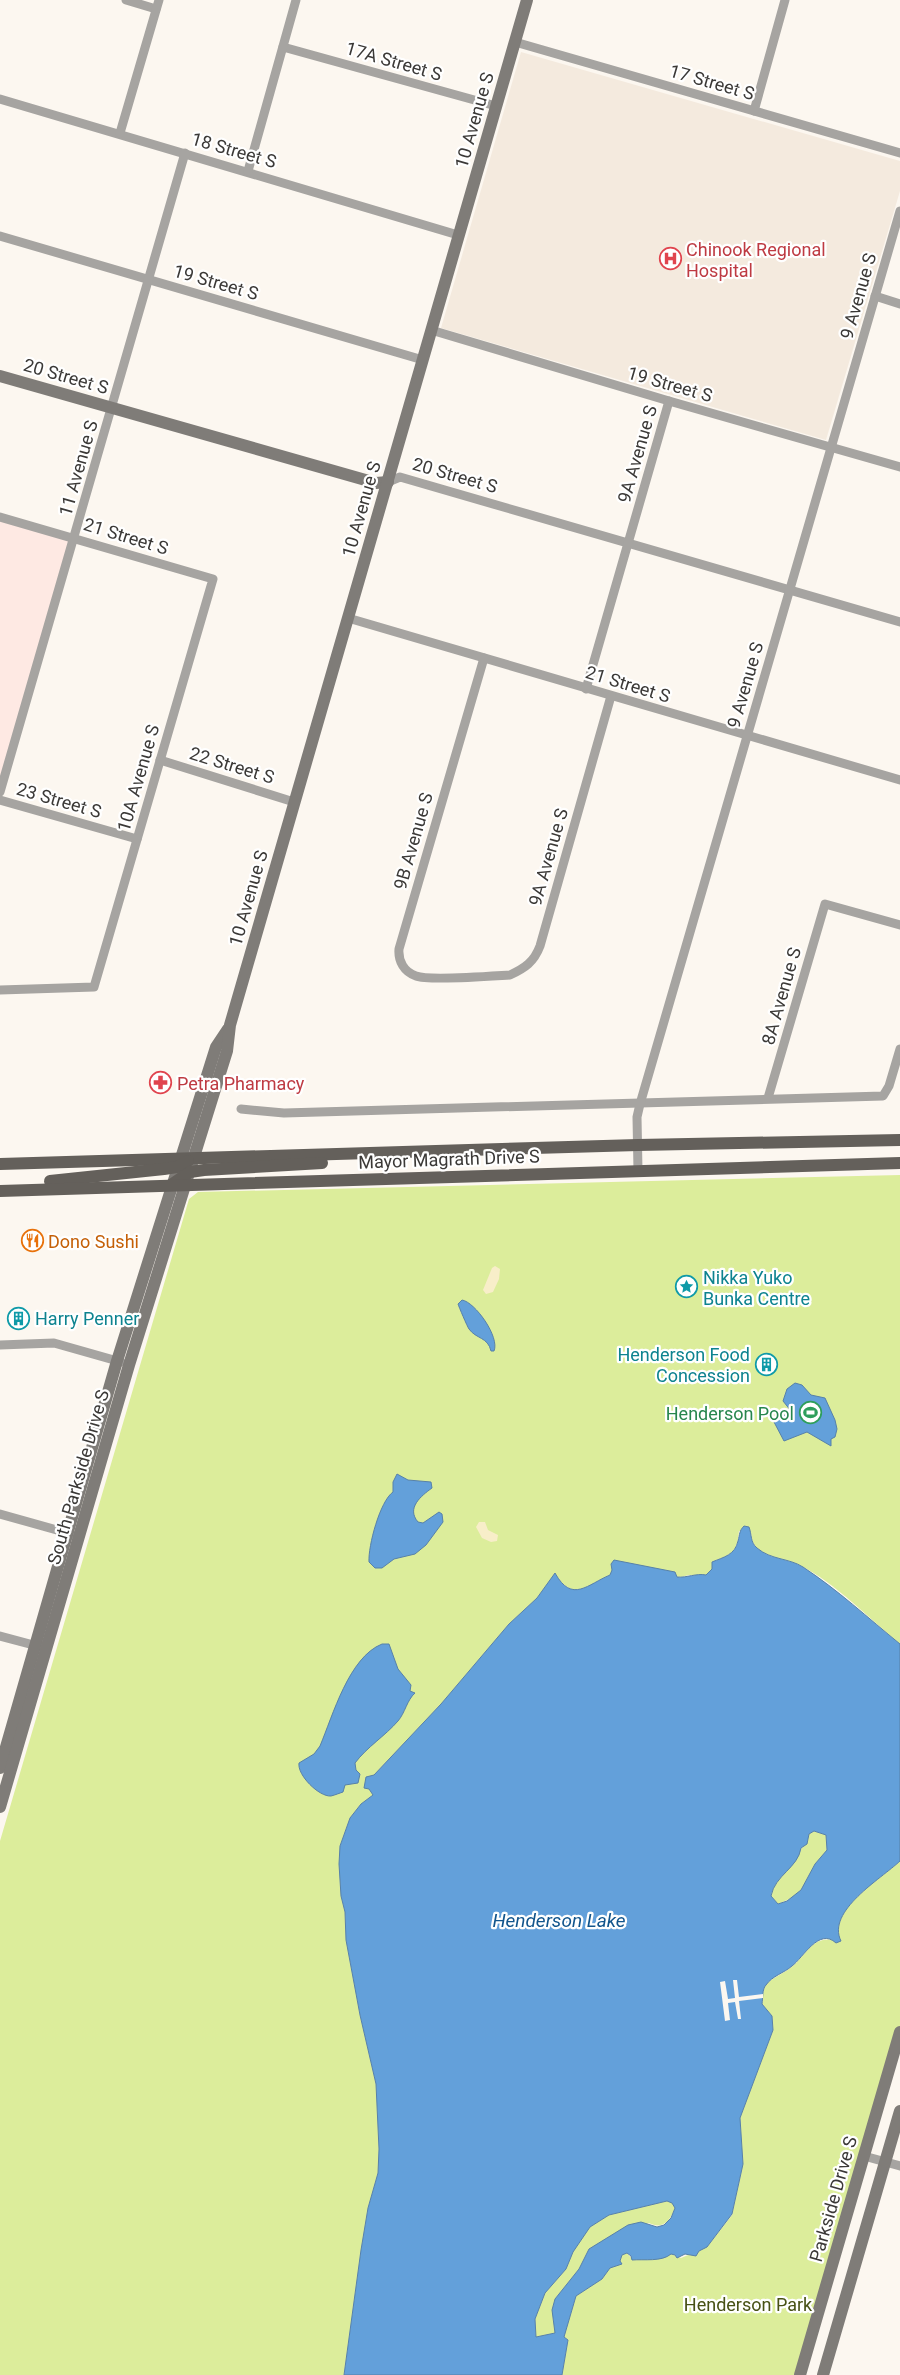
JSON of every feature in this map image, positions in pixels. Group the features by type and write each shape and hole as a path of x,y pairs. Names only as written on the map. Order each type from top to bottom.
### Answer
{"main road":[{"name":"Mayor Magrath Drive S","path":"0,1164 178,1163 195,1158 638,1145 900,1140"},
{"path":"171,1185 190,1172 335,1162 368,1153"},
{"path":"29,1190 37,1183 178,1163"},
{"name":"Mayor Magrath Drive S","path":"0,1191 900,1163"}],"street":[{"path":"120,133 157,4 126,0"},
{"path":"248,171 296,0"},
{"name":"10 Avenue S","path":"195,1158 227,1051 229,1028 527,0"},
{"path":"754,111 785,0"},
{"name":"17 Street S","path":"514,42 900,153"},
{"name":"17A Street S","path":"283,47 496,106"},
{"name":"18 Street S","path":"0,100 120,133 458,235"},
{"name":"11 Avenue S","path":"0,792 185,153"},
{"name":"9 Avenue S","path":"638,1171 637,1117 640,1104 900,211"},
{"name":"19 Street S","path":"0,236 423,360"},
{"path":"874,296 900,304"},
{"name":"19 Street S","path":"432,330 669,401 900,467"},
{"name":"20 Street S","path":"0,376 376,483 388,482 400,477 900,622"},
{"name":"9A Avenue S","path":"586,689 669,401"},
{"name":"21 Street S","path":"0,517 213,579"},
{"name":"10A Avenue S","path":"0,990 94,987 213,579"},
{"name":"21 Street S","path":"348,618 747,737 900,780"},
{"name":"9B Avenue S","path":"469,976 425,978 415,976 404,967 399,959 399,949 484,658"},
{"name":"9A Avenue S","path":"469,976 510,975 524,968 536,954 610,696"},
{"name":"22 Street S","path":"160,760 294,802"},
{"name":"23 Street S","path":"0,800 137,839"},
{"name":"8A Avenue S","path":"768,1098 825,904 900,926"},
{"name":"10 Avenue S","path":"178,1163 216,1047 229,1028"},
{"path":"241,1109 284,1114 883,1096 889,1086 900,1049"},
{"name":"South Parkside Drive S","path":"123,1363 195,1158"},
{"name":"South Parkside Drive S","path":"0,1807 4,1761 73,1535 178,1163"},
{"path":"0,1345 54,1343 123,1363"},
{"path":"0,1514 73,1535"},
{"path":"0,1636 40,1647"},
{"name":"Parkside Drive S","path":"800,2375 900,2032"},
{"path":"823,2375 900,2111"},
{"path":"864,2156 900,2166"}],"shaded area":[{"name":"Chinook Regional Hospital","path":"521,52 900,161 900,191 826,440 441,328"},
{"path":"0,517 75,538 0,792"}],"green space":[{"path":"900,1175 900,1644 839,1591 814,1573 794,1563 762,1552 752,1541 751,1532 739,1531 735,1549 728,1555 712,1562 712,1569 706,1575 681,1577 612,1571 610,1575 587,1587 575,1590 562,1583 555,1574 537,1598 509,1624 441,1704 374,1775 369,1789 373,1795 361,1804 350,1818 340,1846 341,1896 345,1912 346,1940 360,2015 376,2084 379,2149 378,2173 368,2208 344,2375 0,2375 0,1841 189,1199 198,1192"},
{"path":"814,1831 826,1835 827,1850 815,1864 801,1890 794,1897 778,1904 771,1896 772,1888 808,1840 809,1834"},
{"name":"Henderson Park","path":"900,1861 900,2032 800,2375 562,2375 568,2340 564,2337 576,2296 602,2279 610,2268 621,2264 619,2261 622,2255 627,2253 632,2259 671,2254 681,2258 707,2247 732,2215 743,2164 740,2118 773,2030 772,2016 762,2004 764,1986 794,1965 818,1942 824,1940 840,1941 838,1929 841,1918 848,1907 869,1886"},
{"path":"667,2201 672,2202 675,2208 671,2217 662,2225 649,2223 589,2249 579,2269 555,2299 553,2320 557,2330 555,2333 536,2337 535,2319 545,2293 566,2269 573,2251 590,2227 609,2215"}],"sand":[{"path":"495,1266 500,1269 499,1279 493,1292 486,1294 483,1290 492,1268"},
{"path":"479,1522 485,1522 488,1530 498,1535 497,1541 491,1542 482,1538 476,1527"}],"water":[{"path":"462,1300 473,1307 485,1321 493,1337 494,1351 491,1351 485,1341 469,1329 458,1304"},
{"name":"Henderson Pool","path":"795,1383 802,1385 811,1395 825,1398 837,1429 835,1437 831,1439 831,1446 807,1432 784,1441 774,1422 791,1411 783,1401 787,1389"},
{"path":"397,1474 408,1480 431,1482 432,1488 423,1495 414,1507 415,1517 418,1522 423,1523 439,1512 442,1514 443,1522 426,1545 415,1554 394,1559 382,1568 375,1568 369,1562 373,1535 379,1514 388,1497 393,1492 393,1482"},
{"name":"Henderson Lake","path":"744,1526 749,1527 752,1541 762,1552 803,1567 841,1595 900,1644 900,1861 869,1886 848,1907 841,1918 838,1930 841,1941 836,1943 830,1939 824,1939 818,1941 792,1966 771,1979 763,1991 762,2004 772,2016 773,2030 740,2118 743,2164 732,2214 707,2247 699,2251 696,2256 685,2254 677,2258 671,2254 658,2259 632,2260 631,2256 627,2253 622,2255 620,2261 622,2264 610,2268 602,2279 576,2296 564,2337 568,2340 562,2375 344,2375 368,2208 378,2173 379,2149 376,2084 360,2015 346,1940 345,1912 341,1896 339,1864 340,1846 350,1818 361,1804 373,1795 369,1789 364,1788 366,1777 374,1775 441,1704 509,1624 537,1598 555,1573 561,1582 574,1590 581,1589 610,1575 612,1570 611,1564 614,1560 675,1572 677,1577 706,1575 712,1569 712,1562 728,1555 737,1546","holes":["814,1831 826,1835 827,1850 815,1864 801,1890 787,1901 778,1904 771,1896 773,1889 796,1861 801,1848 807,1844 809,1834","667,2201 672,2203 675,2208 671,2218 664,2225 657,2227 641,2222 628,2225 589,2249 579,2269 555,2299 552,2310 555,2333 536,2337 535,2319 545,2293 566,2269 573,2252 590,2227 609,2215"]},
{"path":"382,1644 389,1644 398,1669 411,1685 410,1691 415,1693 398,1721 355,1763 356,1770 360,1774 358,1783 345,1785 343,1792 331,1796 326,1795 315,1789 305,1779 299,1768 299,1763 314,1754 320,1746 343,1688 360,1661 370,1651"}],"pier":[{"path":"733,1980 737,1980 739,1997 763,1994 763,1998 739,2001 741,2019 738,2019 735,2002 728,2003 730,2020 725,2021 720,1982 725,1981 728,1999 735,1998"}],"place":[{"name":"Chinook Regional Hospital","path":"670,259"},
{"name":"Petra Pharmacy","path":"161,1083"},
{"name":"Dono Sushi","path":"32,1241"},
{"name":"Nikka Yuko Bunka Centre","path":"687,1287"},
{"name":"Harry Penner","path":"19,1318"},
{"name":"Henderson Food Concession","path":"766,1364"},
{"name":"Henderson Pool","path":"810,1413"}]}
